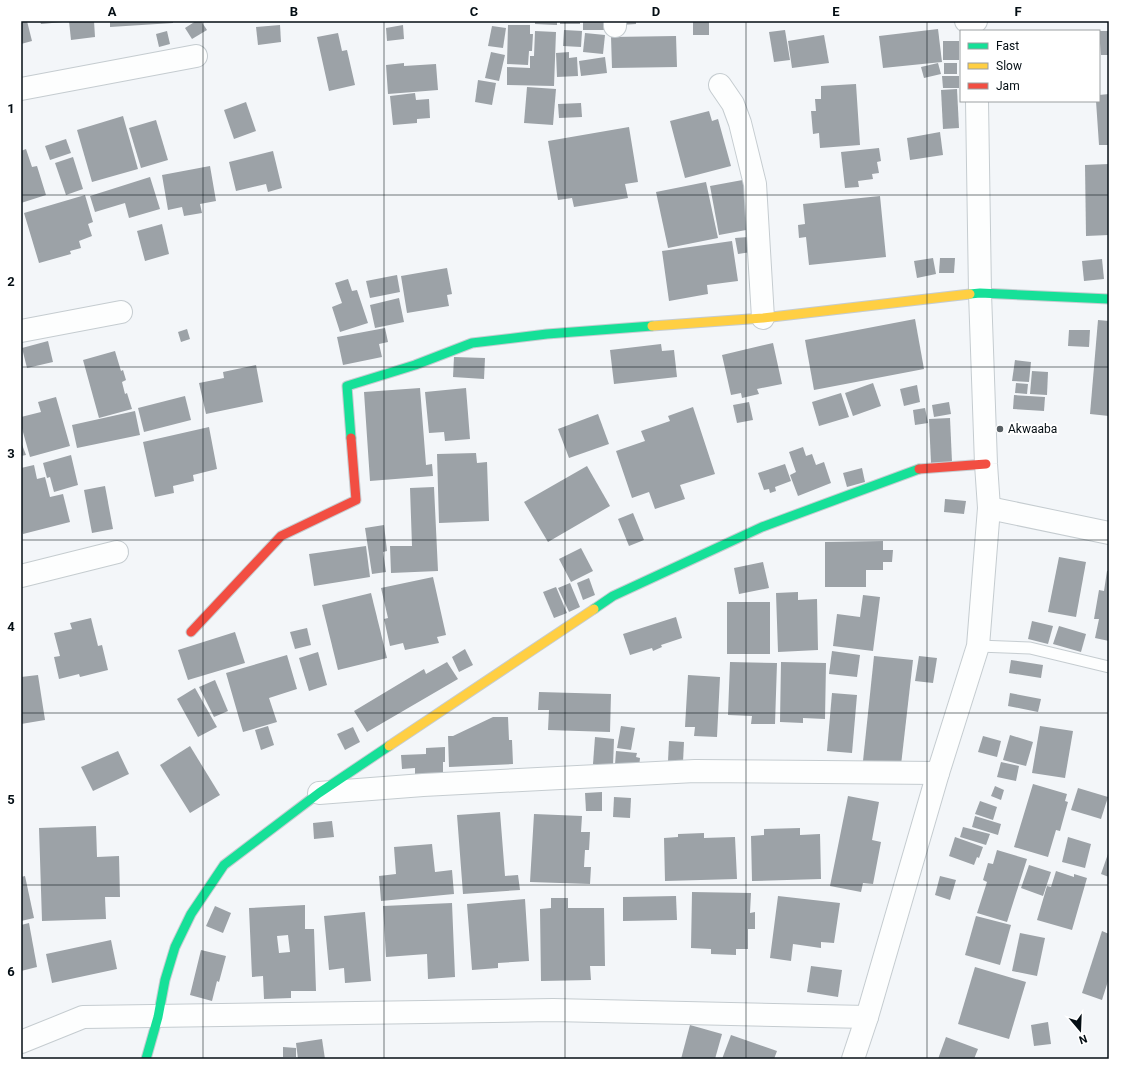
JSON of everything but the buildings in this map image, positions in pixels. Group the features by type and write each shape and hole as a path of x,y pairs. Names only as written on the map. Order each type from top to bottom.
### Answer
{"street":[{"path":"966,21 976,21"},
{"path":"21,89 196,56"},
{"path":"720,86 733,104 740,123 755,184 763,318"},
{"path":"853,1059 867,1017 938,773 978,646 989,508 980,293 977,102"},
{"path":"191,632 281,536 356,500 347,386 415,365 472,343 547,334 763,318 980,293 1109,299"},
{"path":"21,331 121,312"},
{"path":"146,1059 158,1017 165,980 175,946 191,914 224,865 319,794 613,596 762,527 916,470 986,464"},
{"path":"989,508 1109,533"},
{"path":"21,576 117,552"},
{"path":"319,794 423,785 695,771 938,773"},
{"path":"21,1042 83,1017 553,1010 867,1017"}],"lane":[{"path":"978,646 1030,648 1109,667"}],"traffic: fast":[{"path":"970,294 980,293 1109,299"},
{"path":"351,438 347,386 415,365 472,343 547,334 652,326"},
{"path":"594,609 613,596 762,527 919,469"},
{"path":"146,1059 158,1017 165,980 175,947 191,914 224,865 319,793 389,746"}],"traffic: slow":[{"path":"652,326 763,318 970,294"},
{"path":"389,746 594,609"}],"traffic: jam":[{"path":"191,632 281,536 356,500 351,438"},
{"path":"919,469 986,464"}],"place":[{"name":"Akwaaba","path":"1000,429"}]}
